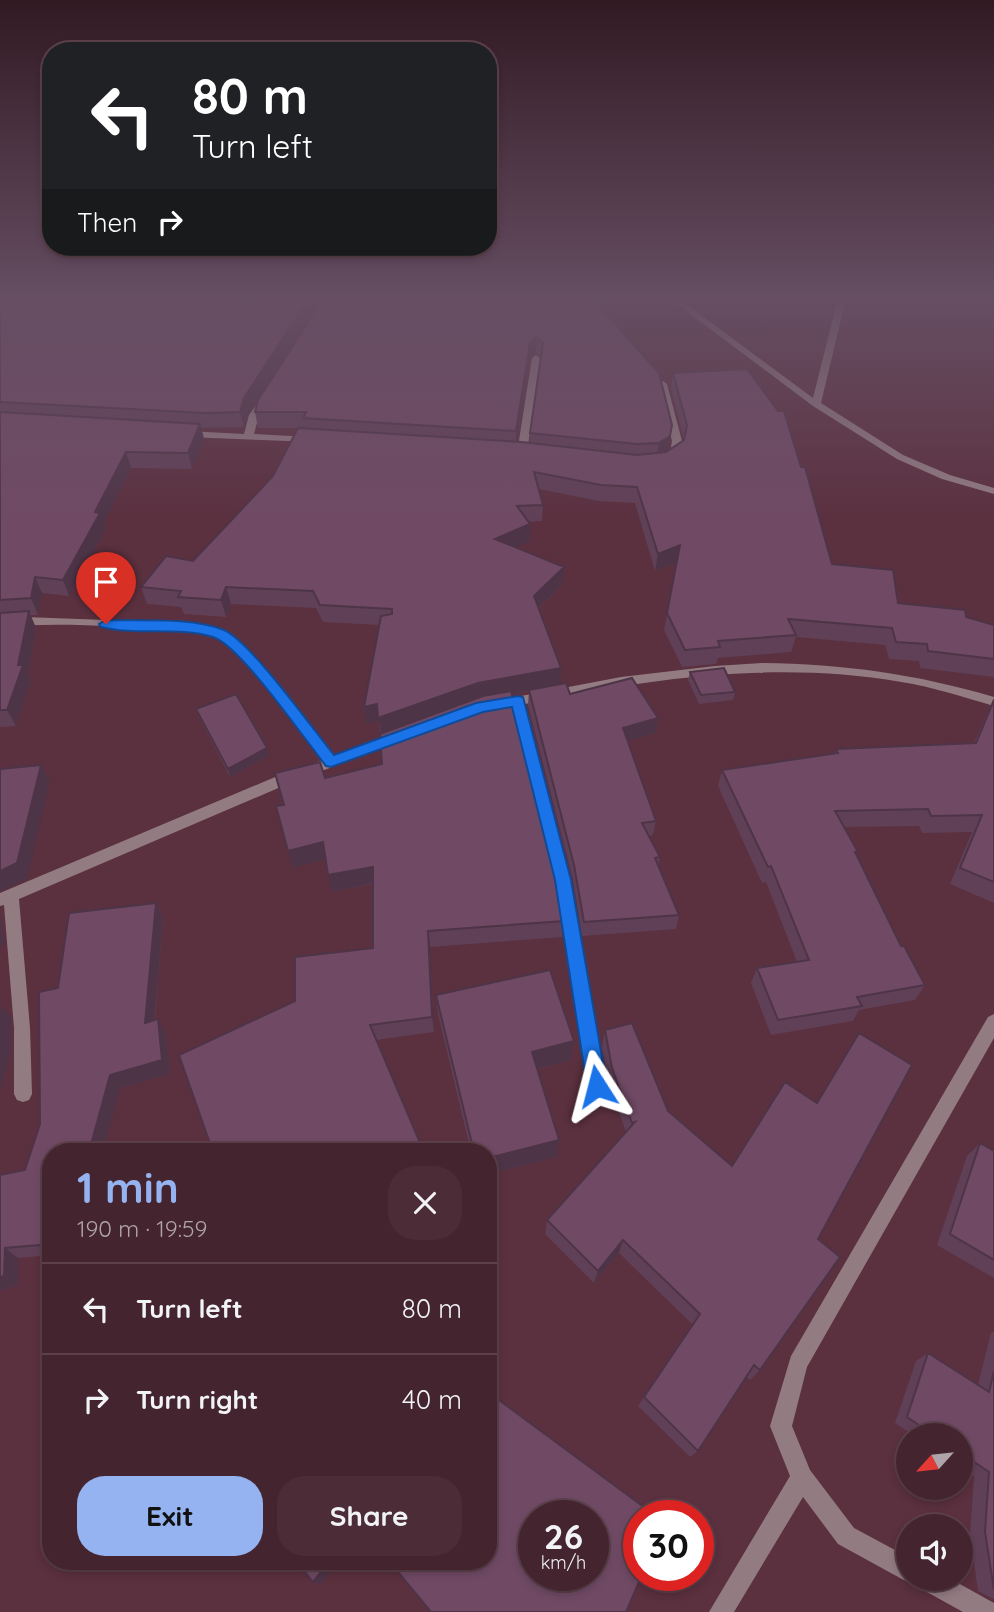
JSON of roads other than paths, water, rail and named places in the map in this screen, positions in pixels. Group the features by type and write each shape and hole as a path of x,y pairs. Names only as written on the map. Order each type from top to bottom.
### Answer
{"street":[{"path":"522,453 534,373"},
{"path":"774,373 816,404 900,457 946,477 994,491"},
{"path":"816,404 824,373"},
{"path":"660,464 675,454 677,442 663,384"},
{"path":"247,438 254,415 268,394"},
{"path":"179,433 317,441"},
{"path":"508,452 534,454"},
{"path":"0,623 25,621 186,627 220,634 246,656 331,762"},
{"path":"481,707 621,681 741,668 842,668 954,687 994,702"},
{"path":"518,701 563,880 597,1086"},
{"path":"23,1094 22,1028 6,898 272,784 406,734"},
{"path":"896,1563 846,1536 802,1478 781,1426 798,1363 994,1022"},
{"path":"721,1612 802,1478"},
{"path":"948,1591 987,1612"}]}
